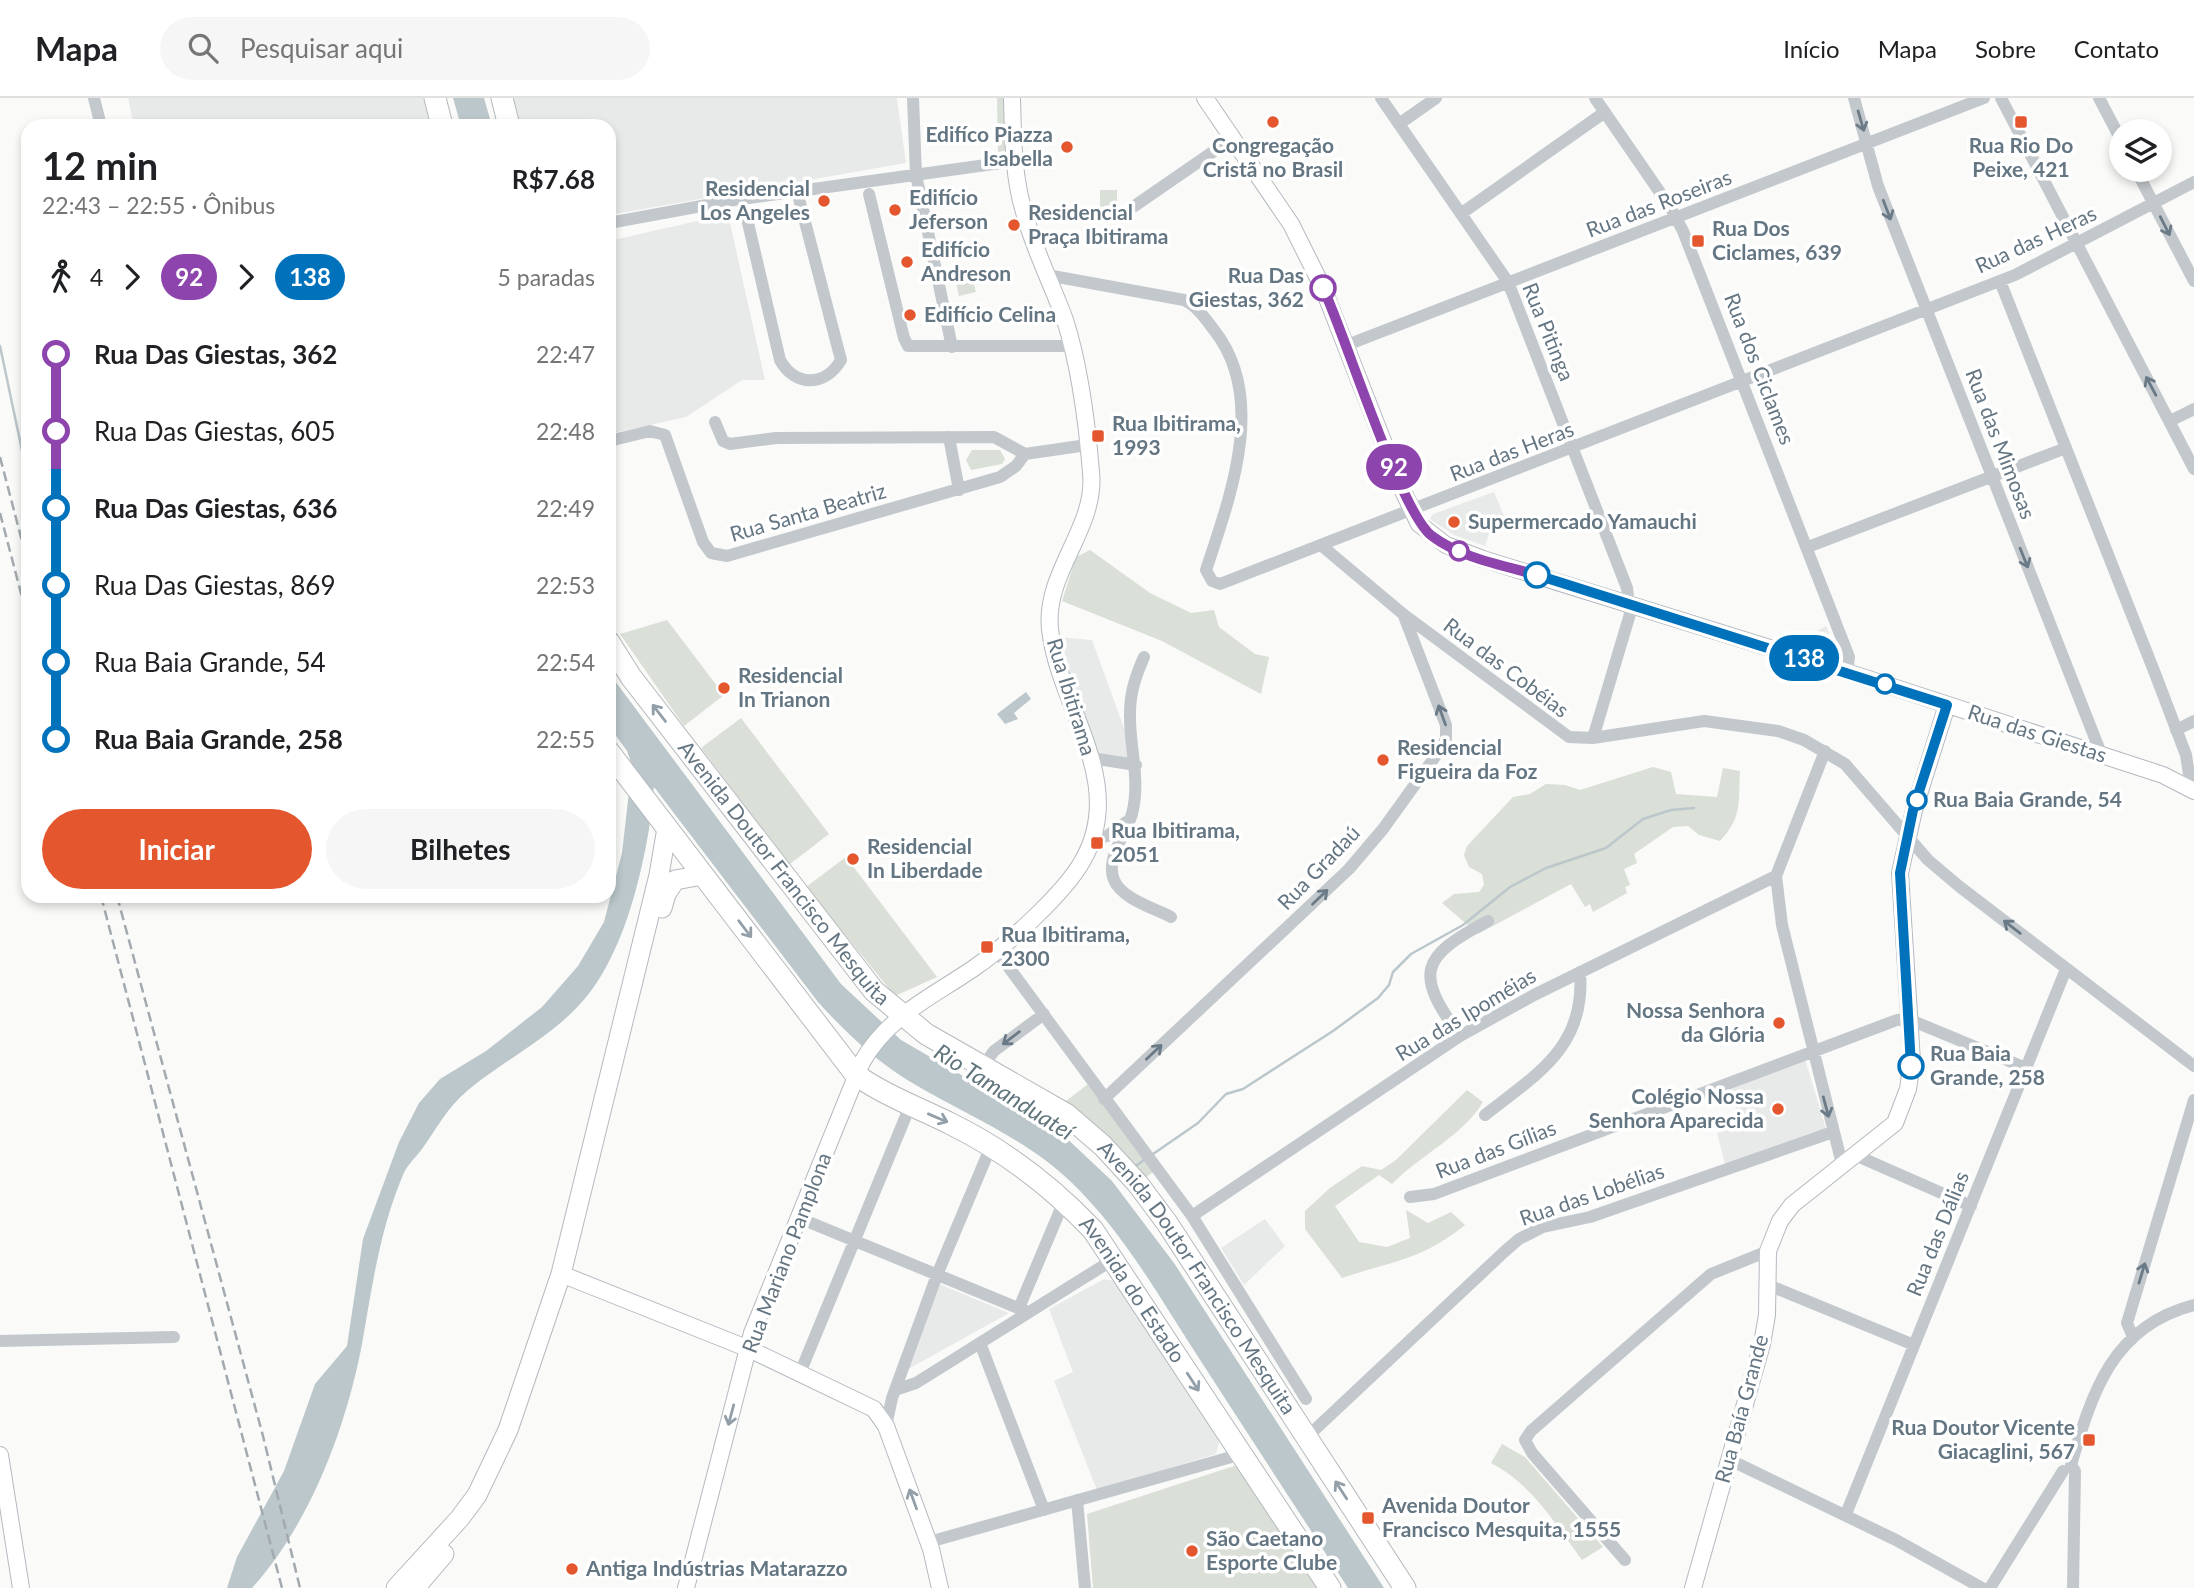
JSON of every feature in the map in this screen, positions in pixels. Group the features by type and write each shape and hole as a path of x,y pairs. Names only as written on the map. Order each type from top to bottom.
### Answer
{"highway":[{"path":"435,98 440,119"},
{"path":"502,98 507,119"},
{"name":"Avenida Doutor Francisco Mesquita","path":"616,653 631,677 851,963 897,1018 1066,1114 1103,1146 1138,1184 1175,1234 1405,1588"},
{"path":"616,761 703,875 859,1068"},
{"name":"Avenida do Estado","path":"859,1068 910,1106 991,1146 1063,1201 1093,1230 1330,1588"}],"main road":[{"name":"Rua Ibitirama","path":"897,1018 996,950 1066,884 1084,859 1100,820 1091,758 1050,627 1050,604 1058,575 1082,524 1091,493 1087,445 1072,346 1024,213 1015,161 1012,98"},
{"name":"Rua das Giestas","path":"1205,98 1290,224 1328,298 1413,511 1430,536 1453,548 2164,775 2193,790"},
{"name":"Rua Baía Grande","path":"1693,1588 1762,1344 1768,1285 1768,1251 1780,1221 1792,1205 1895,1123 1902,1109 1912,1061 1900,873 1907,834 1947,705"},
{"path":"567,1276 659,874 662,821"},
{"path":"396,1588 421,1575 487,1477 508,1430 567,1276 666,894 676,880 703,875"},
{"name":"Rua Mariano Pamplona","path":"686,1588 749,1349 859,1068 897,1018"},
{"path":"567,1276 749,1349 874,1409 886,1426 929,1542 940,1588"},
{"path":"0,1455 21,1588"}],"street":[{"path":"94,98 99,119"},
{"path":"913,98 915,175 952,347"},
{"name":"Rua Pitinga","path":"1381,98 1508,282 1627,588 1630,605"},
{"path":"1399,124 1436,98"},
{"name":"Rua dos Ciclames","path":"1595,98 1676,218 1808,547 1849,657 1847,672"},
{"name":"Rua das Mimosas","path":"1854,98 1878,187 2102,756"},
{"name":"Rua das Roseiras","path":"1347,345 1984,98"},
{"path":"2001,98 2194,469"},
{"path":"2099,98 2110,119"},
{"path":"1462,213 1605,112"},
{"path":"1133,207 1233,138"},
{"path":"616,222 797,191 1015,161"},
{"path":"2142,182 2194,282"},
{"name":"Rua das Heras","path":"1047,275 1184,300 1197,309 1227,348 1237,374 1240,458 1206,570 1212,582 1230,582 2000,281 2194,183"},
{"path":"748,223 780,360 786,370 798,380 809,382 824,376 841,360 797,191"},
{"path":"869,194 905,341 912,347 1072,346"},
{"path":"2000,281 2176,730 2193,790"},
{"path":"2170,421 2194,409"},
{"path":"715,422 723,440 730,444 776,438 949,437 1000,439 1025,454 1087,445"},
{"name":"Rua Santa Beatriz","path":"616,438 650,431 665,435 703,542 711,553 719,555 739,552 1000,477 1016,466 1025,454"},
{"path":"949,437 959,490"},
{"path":"1808,547 2066,448"},
{"name":"Rua das Cobéias","path":"1322,546 1403,614 1560,733 1569,737 1593,738 1704,721 1778,731 1825,751 1863,782 1939,869 2194,1066"},
{"path":"1593,738 1625,638 1630,605"},
{"name":"Rua Gradaú","path":"1104,1099 1349,869 1383,830 1442,747 1446,739 1446,725 1403,614"},
{"path":"1144,657 1133,685 1130,706 1136,765 1132,814 1114,858 1113,878 1128,895 1171,917"},
{"path":"2176,730 2194,721"},
{"path":"1825,751 1776,876 1782,925 1833,1132 1848,1160 1971,1206"},
{"path":"1091,758 1136,765"},
{"path":"1093,840 1116,831 1132,814"},
{"name":"Rua das Ipoméias","path":"1192,1216 1460,1036 1580,972 1776,876"},
{"path":"1460,1036 1431,992 1430,971 1442,948 1488,921"},
{"path":"996,950 1192,1216 1306,1399"},
{"name":"Rua das Dálias","path":"1846,1514 2066,969"},
{"name":"Rua das Gílias","path":"1485,1115 1551,1062 1563,1047 1578,1011 1580,972"},
{"path":"983,1066 994,1051 1044,1014"},
{"path":"1908,1019 2026,1068"},
{"name":"Rua das Gílias","path":"1410,1198 1434,1194 1811,1050 1897,1020 1908,1019"},
{"path":"2133,1337 2127,1323 2194,1100"},
{"path":"800,1373 910,1106"},
{"name":"Rua das Lobélias","path":"1307,1437 1504,1252 1530,1232 1590,1217 1833,1132"},
{"path":"886,1426 893,1394 937,1275 991,1146"},
{"path":"1024,1310 1063,1201"},
{"path":"799,1218 1024,1310"},
{"path":"1625,1560 1532,1453 1525,1440 1711,1274 1768,1251"},
{"path":"874,1409 893,1394 916,1383 980,1343 1024,1310 1114,1259"},
{"path":"1768,1285 1914,1345"},
{"path":"1990,1588 2069,1470 2100,1380 2112,1360 2133,1337 2159,1318 2194,1305"},
{"path":"0,1342 174,1337"},
{"path":"980,1343 1044,1510"},
{"path":"929,1542 1242,1454"},
{"path":"1728,1459 1846,1514 1982,1588"},
{"path":"2069,1470 2073,1588"},
{"path":"1077,1500 1085,1588"}],"shaded area":[{"path":"128,98 423,98 428,119 132,119"},
{"path":"453,98 484,98 490,119 459,119"},
{"path":"511,98 897,98 906,163 616,214 616,119 517,119"},
{"path":"997,98 1004,98 1005,151 998,152"},
{"path":"1100,190 1117,190 1117,211 1100,210"},
{"path":"728,214 765,380 742,380 686,417 616,432 616,239"},
{"path":"970,269 976,292 959,296 954,273"},
{"path":"972,450 1000,450 1005,459 1002,464 971,470 966,460"},
{"path":"1494,492 1505,518 1494,519 1485,546 1454,535 1430,519 1433,514"},
{"path":"1090,550 1150,593 1191,613 1214,610 1219,627 1255,654 1269,657 1261,694 1162,641 1062,601 1076,557"},
{"path":"667,620 724,695 684,726 620,634"},
{"path":"1826,626 1836,650 1824,651 1812,646 1815,632"},
{"path":"1057,637 1092,640 1128,739 1131,761 1096,767"},
{"path":"616,682 841,984 901,1040 1061,1133 1112,1181 1174,1263 1384,1588 1348,1588 1138,1263 1089,1201 1053,1166 1035,1153 996,1128 901,1076 851,1036 818,1002 654,787 649,829 635,894 620,939 610,959 587,996 560,1023 460,1098 407,1168 395,1195 383,1237 346,1409 323,1474 291,1535 252,1588 227,1588 237,1557 284,1471 315,1384 347,1346 363,1239 399,1142 419,1103 440,1079 486,1051 542,1007 578,966 604,922 609,903 616,903 616,876 622,853 632,765 627,751 616,736"},
{"path":"1026,692 1031,699 1014,713 1018,719 1005,724 997,714"},
{"path":"741,718 829,834 790,864 701,748"},
{"path":"1653,767 1671,772 1676,794 1717,797 1723,768 1740,771 1736,816 1720,841 1699,835 1688,826 1673,827 1634,854 1637,863 1624,869 1630,885 1625,887 1627,893 1593,912 1590,904 1585,907 1571,884 1478,934 1442,903 1454,894 1479,892 1484,885 1482,874 1469,867 1464,855 1467,846 1513,797 1530,794 1546,784 1565,785 1580,790"},
{"path":"846,857 937,977 895,996 806,887"},
{"name":"Colégio Nossa Senhora Aparecida","path":"1805,1059 1826,1129 1725,1164 1717,1133 1740,1126 1731,1089"},
{"path":"1092,1081 1158,1168 1138,1184 1057,1108"},
{"path":"1467,1090 1483,1102 1453,1135 1392,1184 1379,1175 1335,1206 1359,1242 1387,1247 1410,1238 1406,1210 1428,1223 1451,1212 1465,1225 1420,1253 1342,1278 1305,1229 1305,1211 1330,1188 1362,1166 1381,1170 1396,1160"},
{"path":"1265,1219 1285,1246 1244,1285 1221,1248"},
{"path":"1104,1279 1123,1283 1220,1439 1216,1454 1097,1490 1054,1381 1073,1372 1049,1309"},
{"path":"939,1284 1009,1313 903,1372"},
{"path":"1502,1444 1525,1457 1603,1547 1582,1560 1531,1493 1491,1463"},
{"name":"São Caetano Esporte Clube","path":"1237,1465 1319,1588 1093,1588 1087,1514"}],"waterway":[{"path":"0,346 21,446"},
{"path":"1153,1154 1198,1123 1226,1094 1243,1089 1333,1031 1378,998 1389,985 1393,972 1411,954 1463,925 1510,887 1546,868 1606,848 1643,819 1671,810 1694,808"},
{"path":"1133,1168 1144,1160"}],"railway":[{"path":"0,457 21,537"},
{"path":"0,513 21,593"},
{"path":"103,903 282,1588"},
{"path":"119,903 263,1436 300,1588"}],"bus line":[{"name":"92","path":"1323,288 1401,487 1419,524 1430,536 1446,545 1537,575"},
{"name":"138","path":"1537,575 1947,705 1913,810 1900,873 1900,912 1911,1066"}],"place":[{"name":"Congregação Cristã no Brasil","path":"1273,122"},
{"name":"Rua Rio Do Peixe, 421","path":"2021,122"},
{"name":"Edifíco Piazza Isabella","path":"1067,147"},
{"name":"Residencial Los Angeles","path":"824,201"},
{"name":"Edifício Jeferson","path":"895,210"},
{"name":"Residencial Praça Ibitirama","path":"1014,225"},
{"name":"Rua Dos Ciclames, 639","path":"1698,241"},
{"name":"Edifício Andreson","path":"907,262"},
{"name":"Rua Das Giestas, 362","path":"1323,288"},
{"name":"Edifício Celina","path":"910,315"},
{"name":"Rua Ibitirama, 1993","path":"1098,436"},
{"name":"Supermercado Yamauchi","path":"1454,522"},
{"name":"Residencial In Trianon","path":"724,688"},
{"name":"Residencial Figueira da Foz","path":"1383,760"},
{"name":"Rua Baia Grande, 54","path":"1917,800"},
{"name":"Rua Ibitirama, 2051","path":"1097,843"},
{"name":"Residencial In Liberdade","path":"853,859"},
{"name":"Rua Ibitirama, 2300","path":"987,947"},
{"name":"Nossa Senhora da Glória","path":"1779,1023"},
{"name":"Rua Baia Grande, 258","path":"1911,1066"},
{"name":"Colégio Nossa Senhora Aparecida","path":"1778,1109"},
{"name":"Rua Doutor Vicente Giacaglini, 567","path":"2089,1440"},
{"name":"Avenida Doutor Francisco Mesquita, 1555","path":"1368,1518"},
{"name":"São Caetano Esporte Clube","path":"1192,1551"},
{"name":"Antiga Indústrias Matarazzo","path":"572,1569"}],"water label":[{"name":"Rio Tamanduateí","path":"1004,1092"}]}
